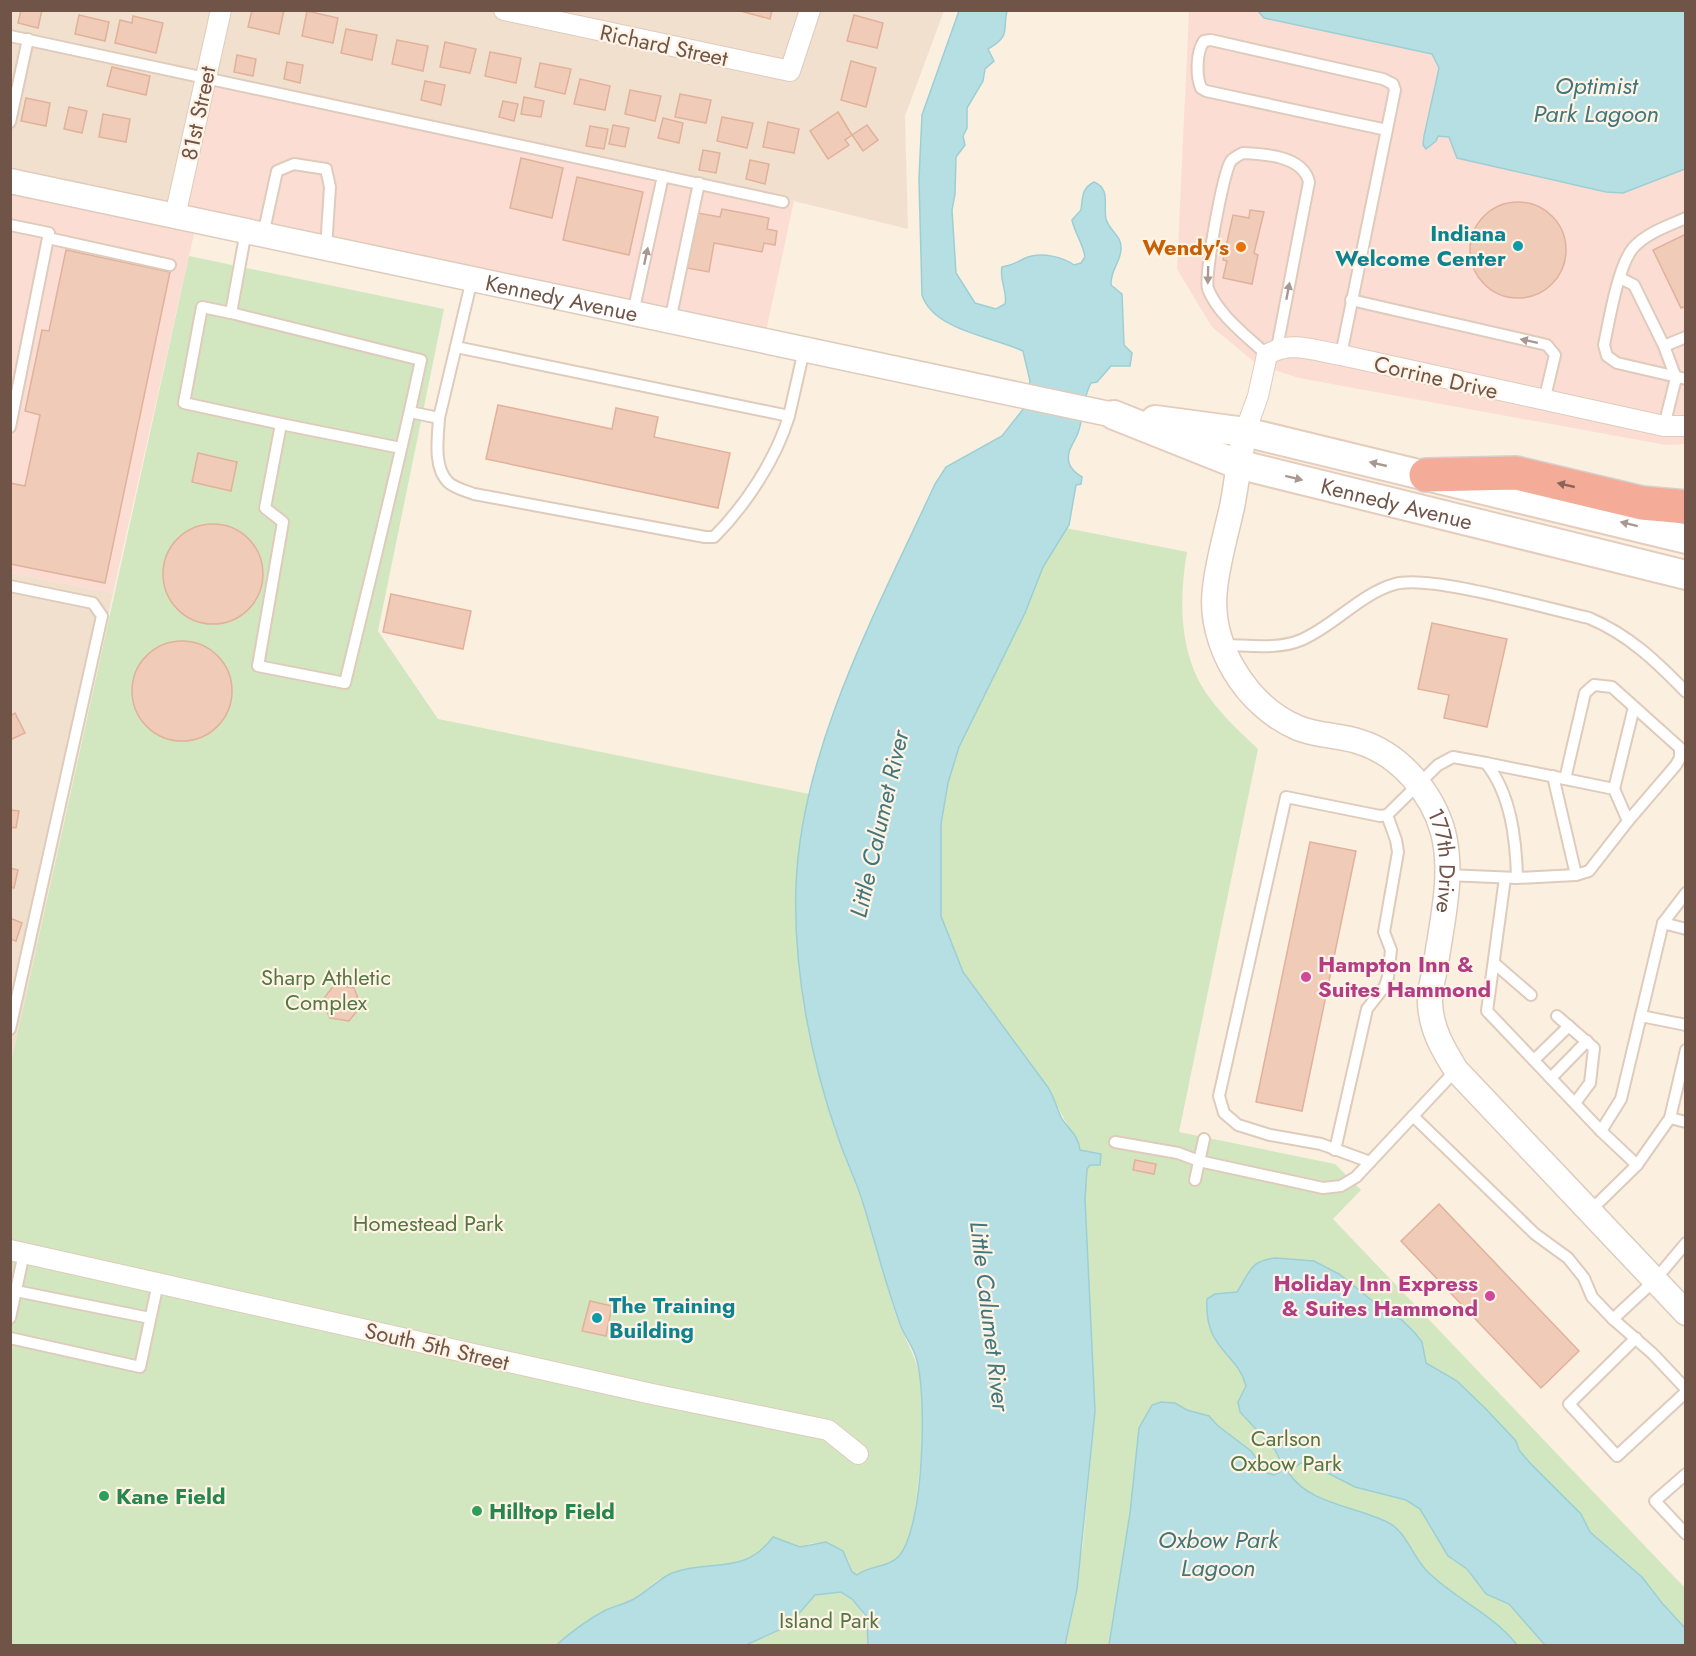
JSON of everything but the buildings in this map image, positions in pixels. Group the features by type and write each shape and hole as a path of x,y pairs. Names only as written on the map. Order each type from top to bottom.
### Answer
{"highway":[{"path":"1426,475 1516,473 1642,503 1686,507"}],"main road":[{"name":"Kennedy Avenue","path":"1114,415 1245,432 1686,539"},
{"name":"Kennedy Avenue","path":"1114,415 1237,464 1686,575"}],"street":[{"name":"81st Street","path":"175,216 221,10"},
{"name":"Richard Street","path":"504,10 790,71 810,10"},
{"name":"Kennedy Avenue","path":"10,181 1114,415"},
{"name":"Corrine Drive","path":"1272,352 1290,346 1341,355 1664,426 1686,426"},
{"path":"1245,432 1272,352"},
{"name":"177th Drive","path":"1245,432 1237,464 1235,488 1215,589 1216,613 1223,645 1240,678 1255,698 1275,715 1299,728 1360,742 1384,753 1406,769 1418,784 1443,832 1447,875 1445,904 1430,1002 1434,1029 1456,1070 1686,1313"},
{"name":"South 5th Street","path":"17,1252 652,1394 828,1430 858,1454"}],"lane":[{"path":"10,36 783,202"},
{"path":"10,122 28,39"},
{"path":"1341,355 1352,300 1387,130 1395,90 1388,80 1211,40 1204,41 1200,46 1198,80 1201,88 1387,130"},
{"path":"1243,153 1297,163 1307,172 1309,182 1272,352 1228,318 1208,288 1207,268 1226,176 1231,160 1243,153"},
{"path":"231,313 254,233 277,171 294,164 326,169 330,187 326,248"},
{"path":"633,313 663,176"},
{"path":"670,321 699,183"},
{"path":"1681,379 1617,363 1607,356 1604,345 1620,278 1632,249 1648,235 1686,218"},
{"path":"10,225 49,233 10,427"},
{"path":"48,238 170,265"},
{"path":"1620,278 1634,285 1681,379 1664,426"},
{"path":"471,279 439,418 437,448 441,472 450,484 474,494 714,537 735,513 782,439 804,350"},
{"path":"1352,300 1547,345 1555,355 1544,401"},
{"path":"281,424 265,508 283,522 258,666 345,683 410,412 421,360 202,307 184,403 401,448"},
{"path":"1664,346 1686,337"},
{"path":"456,347 789,416"},
{"path":"10,366 22,369"},
{"path":"410,412 439,418"},
{"path":"1223,645 1276,645 1300,640 1379,591 1397,583 1431,583 1589,618 1608,626 1647,652 1686,692"},
{"path":"10,586 93,603 102,616 10,1029"},
{"path":"1447,875 1517,878 1589,871 1680,758 1680,748 1612,687 1594,685 1585,693 1565,778"},
{"path":"1628,821 1614,789 1634,707"},
{"path":"1370,1162 1335,1150 1238,1125 1224,1113 1219,1096 1286,797 1368,814 1387,815 1438,765 1453,757 1614,789"},
{"path":"1486,763 1496,776 1514,831 1517,878"},
{"path":"1553,776 1576,874"},
{"path":"1335,1150 1366,1009 1385,986 1391,960 1391,950 1384,932 1398,852 1387,815"},
{"path":"1505,878 1488,1011 1637,1166"},
{"path":"1601,1131 1621,1099 1664,923 1686,893"},
{"path":"1664,923 1686,929"},
{"path":"1494,963 1532,994"},
{"path":"1557,1016 1594,1048 1590,1083 1575,1103"},
{"path":"1641,1016 1686,1025"},
{"path":"1534,1060 1569,1026"},
{"path":"1551,1078 1587,1041"},
{"path":"1589,1211 1637,1166 1670,1118 1686,1050"},
{"path":"1115,1142 1178,1153 1199,1161 1323,1188 1348,1183 1456,1070"},
{"path":"1413,1116 1534,1234 1568,1258 1584,1278 1592,1297 1636,1338 1686,1390 1617,1456 1569,1404 1636,1338"},
{"path":"1670,1118 1686,1122"},
{"path":"1195,1180 1204,1139"},
{"path":"1613,1319 1655,1280 1686,1243"},
{"path":"10,1318 16,1291 17,1252"},
{"path":"10,1338 140,1367 158,1283"},
{"path":"16,1291 150,1318"},
{"path":"1686,1474 1655,1501 1686,1534"}],"shaded area":[{"path":"11,11 944,11 905,116 908,229 659,168 212,75 181,213 11,175"},
{"path":"1189,11 1365,11 1685,156 1685,444 1666,445 1299,378 1258,365 1212,327 1177,269"},
{"path":"211,74 659,168 794,201 765,336 181,213"},
{"path":"10,186 196,225 113,593 11,573"},
{"path":"11,573 113,593 11,1064"}],"green space":[{"name":"Homestead Park","path":"189,256 444,309 378,631 438,719 809,794 799,864 798,933 812,1036 831,1112 873,1234 896,1315 916,1364 922,1389 922,1441 914,1518 907,1543 894,1560 858,1575 852,1572 848,1560 813,1543 800,1547 773,1537 761,1550 748,1558 720,1566 675,1573 660,1579 638,1597 608,1609 555,1645 11,1646 11,1063"},
{"name":"Carlson Oxbow Park","path":"1066,528 1187,552 1182,614 1190,660 1208,696 1258,749 1179,1132 1335,1164 1361,1190 1333,1219 1685,1588 1685,1645 1065,1645 1083,1544 1095,1411 1085,1199 1087,1169 1090,1165 1096,1165 1086,1151 1080,1150 1047,1086 963,972 941,916 940,899 941,824 948,783 959,747 1025,613 1043,567"},
{"name":"Island Park","path":"841,1592 854,1602 863,1614 868,1645 746,1646 788,1626 815,1595"}],"water":[{"name":"Little Calumet River","path":"959,11 1007,11 1003,36 988,49 994,61 985,69 983,81 967,108 967,128 963,136 965,145 956,157 952,210 956,273 975,303 996,309 1005,304 1002,267 1040,255 1058,258 1074,265 1081,263 1085,257 1084,252 1072,220 1081,210 1085,191 1094,182 1103,189 1106,219 1121,244 1121,254 1112,275 1111,285 1122,294 1124,345 1132,353 1130,366 1111,366 1097,382 1091,383 1088,389 1080,427 1069,455 1071,468 1082,477 1081,484 1076,485 1069,525 1043,567 1025,613 959,747 948,783 941,824 941,916 963,972 1047,1086 1061,1117 1075,1136 1080,1150 1101,1154 1100,1165 1090,1165 1087,1169 1085,1199 1095,1411 1077,1589 1065,1645 868,1645 867,1617 852,1599 841,1592 815,1595 788,1626 746,1645 555,1646 591,1618 634,1599 672,1573 738,1562 762,1549 773,1537 800,1547 826,1542 843,1551 852,1572 857,1575 895,1560 907,1541 914,1519 921,1462 922,1431 922,1403 917,1361 895,1309 862,1200 839,1140 820,1079 801,982 796,886 801,834 812,782 827,731 867,629 935,484 946,467 1002,436 1024,408 1030,381 1023,351 965,331 938,317 928,307 922,295 919,179 922,115"},
{"name":"Optimist Park Lagoon","path":"1258,11 1685,11 1685,169 1623,193 1606,192 1457,158 1449,137 1438,136 1436,141 1426,149 1423,145 1424,136 1439,68 1432,54 1264,18"},
{"name":"Oxbow Park Lagoon","path":"1276,1258 1314,1261 1339,1274 1385,1311 1402,1320 1422,1342 1426,1363 1457,1381 1486,1409 1516,1441 1519,1450 1530,1463 1581,1514 1590,1532 1642,1577 1685,1628 1685,1645 1545,1645 1509,1604 1486,1594 1467,1569 1448,1556 1420,1509 1406,1500 1355,1487 1318,1468 1301,1463 1288,1472 1297,1483 1308,1492 1334,1504 1376,1517 1395,1527 1426,1570 1496,1624 1517,1645 1109,1645 1130,1513 1139,1428 1152,1405 1161,1402 1175,1403 1187,1410 1209,1416 1251,1451 1267,1473 1274,1475 1280,1472 1283,1466 1275,1450 1240,1412 1238,1402 1246,1386 1242,1374 1216,1340 1207,1316 1207,1299 1215,1294 1237,1292 1256,1264"}],"place":[{"name":"Indiana Welcome Center","path":"1518,246"},
{"name":"Wendy's","path":"1241,247"},
{"name":"Hampton Inn & Suites Hammond","path":"1306,977"},
{"name":"Holiday Inn Express & Suites Hammond","path":"1490,1296"},
{"name":"The Training Building","path":"597,1318"},
{"name":"Kane Field","path":"104,1496"},
{"name":"Hilltop Field","path":"477,1511"}],"park label":[{"name":"Sharp Athletic Complex","path":"326,990"}]}
